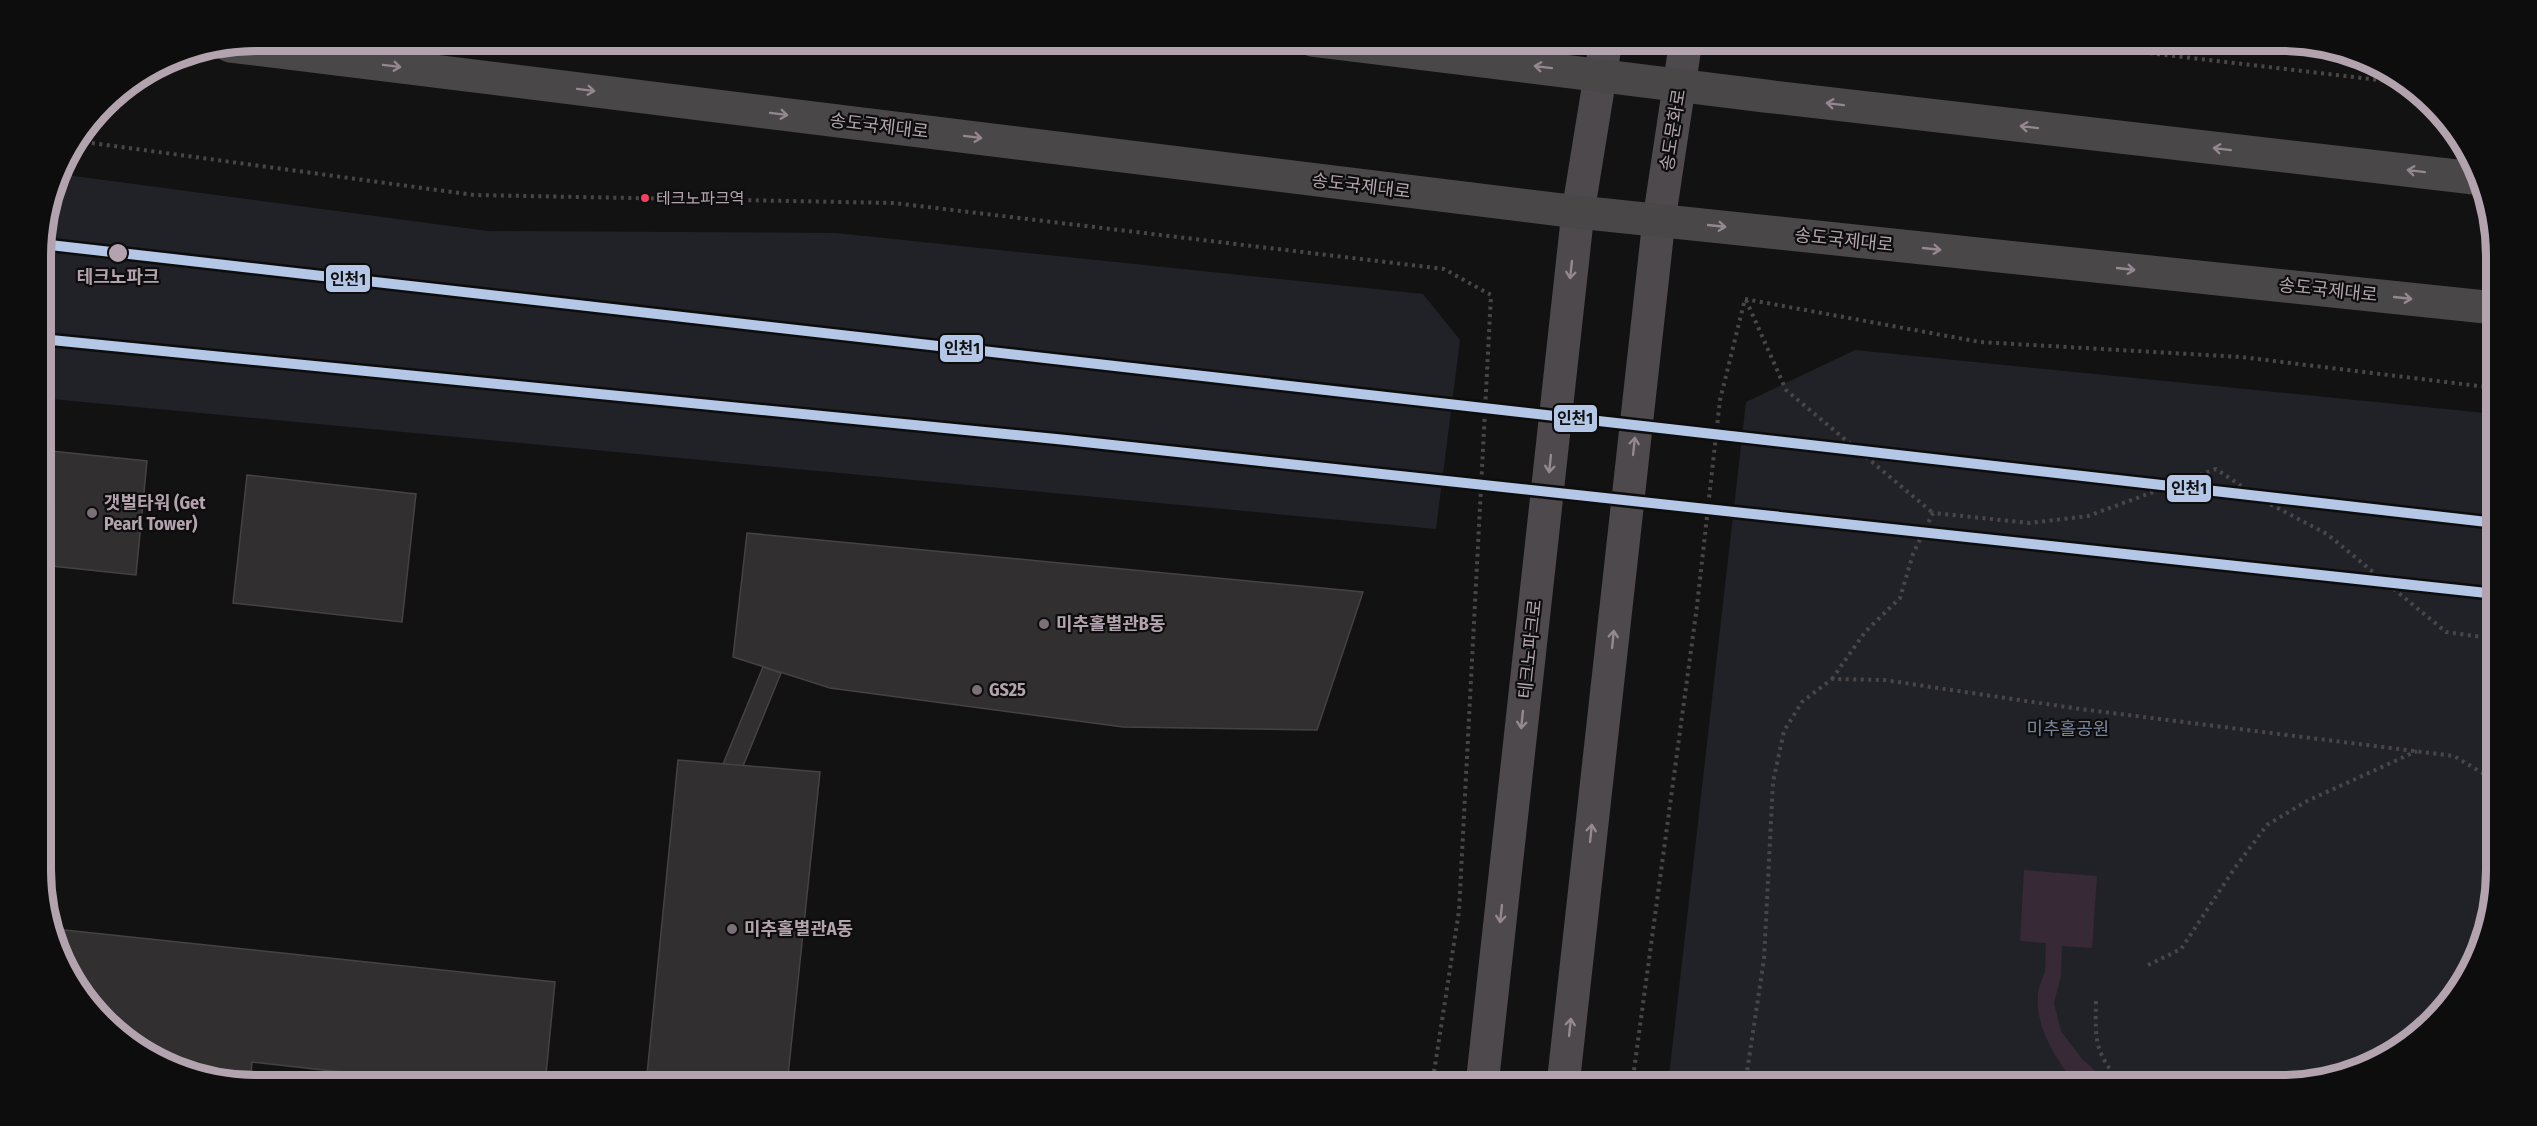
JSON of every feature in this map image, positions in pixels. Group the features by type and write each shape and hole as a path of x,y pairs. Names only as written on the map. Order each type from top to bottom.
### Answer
{"main road":[{"name":"송도국제대로","path":"271,51 1578,212 2486,307"},
{"path":"1406,51 2470,178"}],"street":[{"path":"1578,212 1604,51"},
{"name":"송도문화로","path":"1659,220 1685,51"},
{"name":"테크노파크로","path":"1483,1075 1578,212"},
{"path":"1564,1075 1659,220"}],"path":[{"path":"2132,51 2388,81"},
{"path":"85,142 474,195 894,203 1443,268 1491,295 1459,911 1434,1075"},
{"path":"1745,299 1980,342 2241,357 2486,387"},
{"path":"1745,299 1786,390 1934,513 2030,523 2088,516 2216,470 2264,501 2327,534 2446,632 2486,638"},
{"path":"1633,1075 1695,618 1720,400 1745,299"},
{"path":"1747,1075 1764,959 1775,772 1784,731 1802,702 1832,679 1865,632 1900,598 1913,554 1934,513"},
{"path":"1832,679 1884,680 2103,712 2454,756 2484,774 2486,770"},
{"path":"2148,965 2181,949 2234,868 2267,825 2307,801 2418,751"},
{"path":"2097,1001 2095,1039 2107,1066 2114,1075"}],"green space":[{"path":"68,175 488,231 836,233 1423,294 1460,340 1436,529 51,399 51,242 58,203"},
{"name":"미추홀공원","path":"1855,350 2486,413 2486,870 2479,923 2459,973 2444,995 2406,1033 2384,1048 2334,1068 2295,1075 1669,1075 1746,402"}],"shaded area":[{"path":"2024,870 2097,876 2092,948 2062,946 2061,976 2054,1003 2061,1031 2082,1059 2099,1075 2069,1075 2054,1053 2043,1031 2038,1006 2039,987 2045,971 2046,943 2020,941"}],"building":[{"name":"갯벌타워 (Get Pearl Tower)","path":"51,451 147,461 136,575 51,566"},
{"path":"247,475 416,494 402,622 233,603"},
{"name":"미추홀별관B동","path":"747,533 1363,592 1317,730 1123,727 830,688 733,657"},
{"path":"763,667 781,673 743,766 723,764"},
{"name":"미추홀별관A동","path":"678,760 820,772 788,1075 647,1075"},
{"path":"60,930 555,982 546,1075 359,1075 252,1062 251,1075 203,1068 153,1048 131,1033 93,995 78,973"}],"transit line":[{"name":"인천1","path":"51,245 2486,522"},
{"name":"인천1","path":"51,340 1066,440 2486,593"}],"place":[{"name":"테크노파크역","path":"645,198"},
{"name":"테크노파크","path":"118,253"},
{"name":"갯벌타워 (Get Pearl Tower)","path":"92,513"},
{"name":"미추홀별관B동","path":"1044,624"},
{"name":"GS25","path":"977,690"},
{"name":"미추홀별관A동","path":"732,929"}]}
